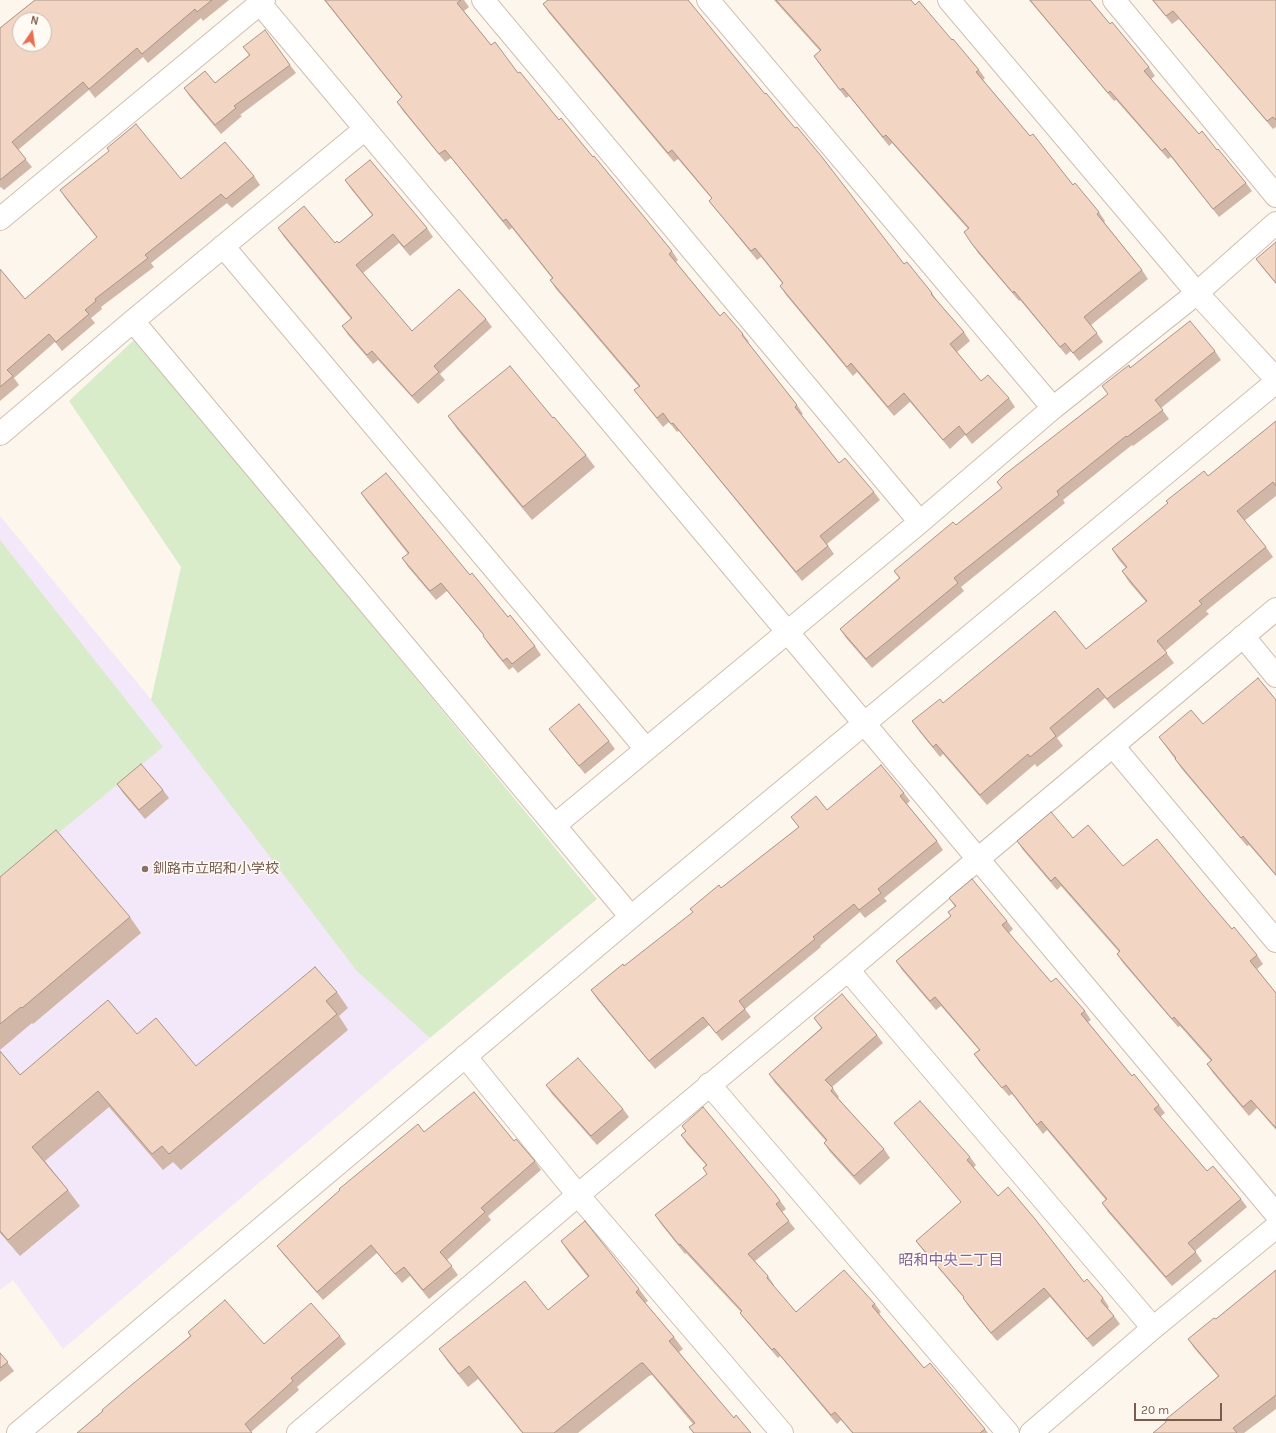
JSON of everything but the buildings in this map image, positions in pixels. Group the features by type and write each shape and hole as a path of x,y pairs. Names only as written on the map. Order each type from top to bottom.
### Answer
{"street":[{"path":"483,0 920,522"},
{"path":"708,0 1053,408"},
{"path":"949,0 1197,293 1276,379"},
{"path":"1114,0 1276,196"},
{"path":"0,219 260,1 365,129 1276,1214"},
{"path":"0,434 133,321 365,129"},
{"path":"555,825 920,522 1053,408 1197,293 1276,223"},
{"path":"223,246 646,749"},
{"path":"133,321 631,917"},
{"path":"18,1433 631,917 1276,382"},
{"path":"298,1433 709,1084 848,970 1276,609"},
{"path":"1243,636 1276,676"},
{"path":"1113,746 1276,941"},
{"path":"848,970 1153,1328"},
{"path":"465,1056 578,1195 782,1433"},
{"path":"709,1084 1008,1433"},
{"path":"1031,1433 1153,1328 1276,1228"}],"shaded area":[{"name":"釧路市立昭和小学校","path":"0,516 430,1038 63,1349 13,1280 0,1290"}],"green space":[{"path":"136,338 597,899 430,1038 356,970 151,700 181,567 69,401"},
{"path":"0,540 163,747 0,881"}],"place":[{"name":"釧路市立昭和小学校","path":"145,869"}],"district":[{"name":"昭和中央二丁目","path":"951,1261"}]}
